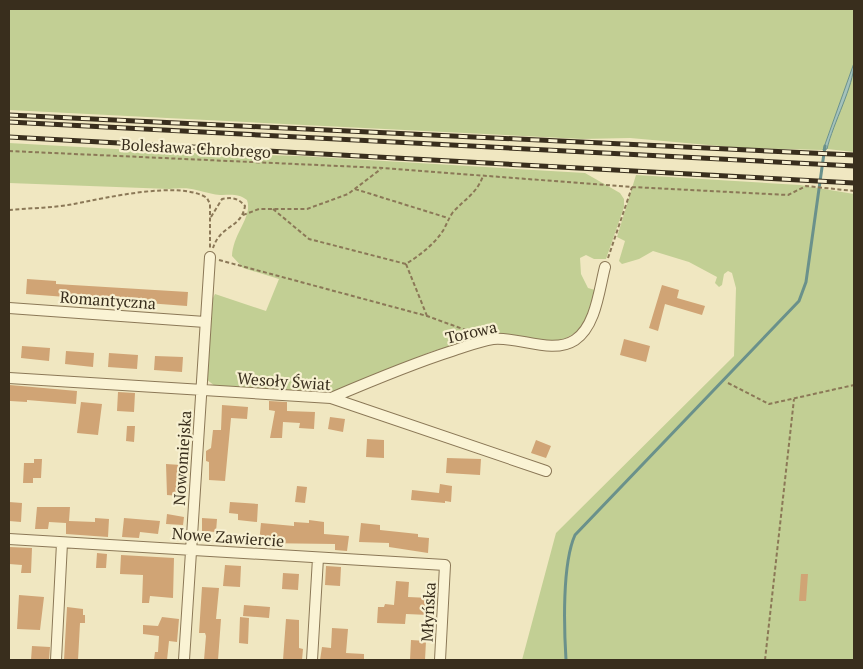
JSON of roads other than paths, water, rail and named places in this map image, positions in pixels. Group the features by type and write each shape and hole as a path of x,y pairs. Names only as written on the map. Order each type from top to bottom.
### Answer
{"street":[{"name":"Nowomiejska","path":"184,660 210,257"},
{"name":"Torowa","path":"331,398 399,369 493,339 508,339 558,346 568,344 577,339 589,324 605,267"},
{"name":"Romantyczna","path":"9,308 205,322"},
{"name":"Wesoły Świat","path":"9,378 331,398 546,471"},
{"name":"Nowe Zawiercie","path":"9,539 445,565"},
{"path":"56,660 62,543"},
{"path":"312,660 318,558"},
{"name":"Młyńska","path":"440,660 445,565"}],"water":[{"path":"854,63 851,82 827,149 823,150"}],"waterway":[{"path":"566,660 566,579 571,547 575,535 799,301 806,282 825,146"}],"railway":[{"path":"9,115 854,155"},
{"path":"9,122 854,166"},
{"path":"9,137 854,183"}]}
